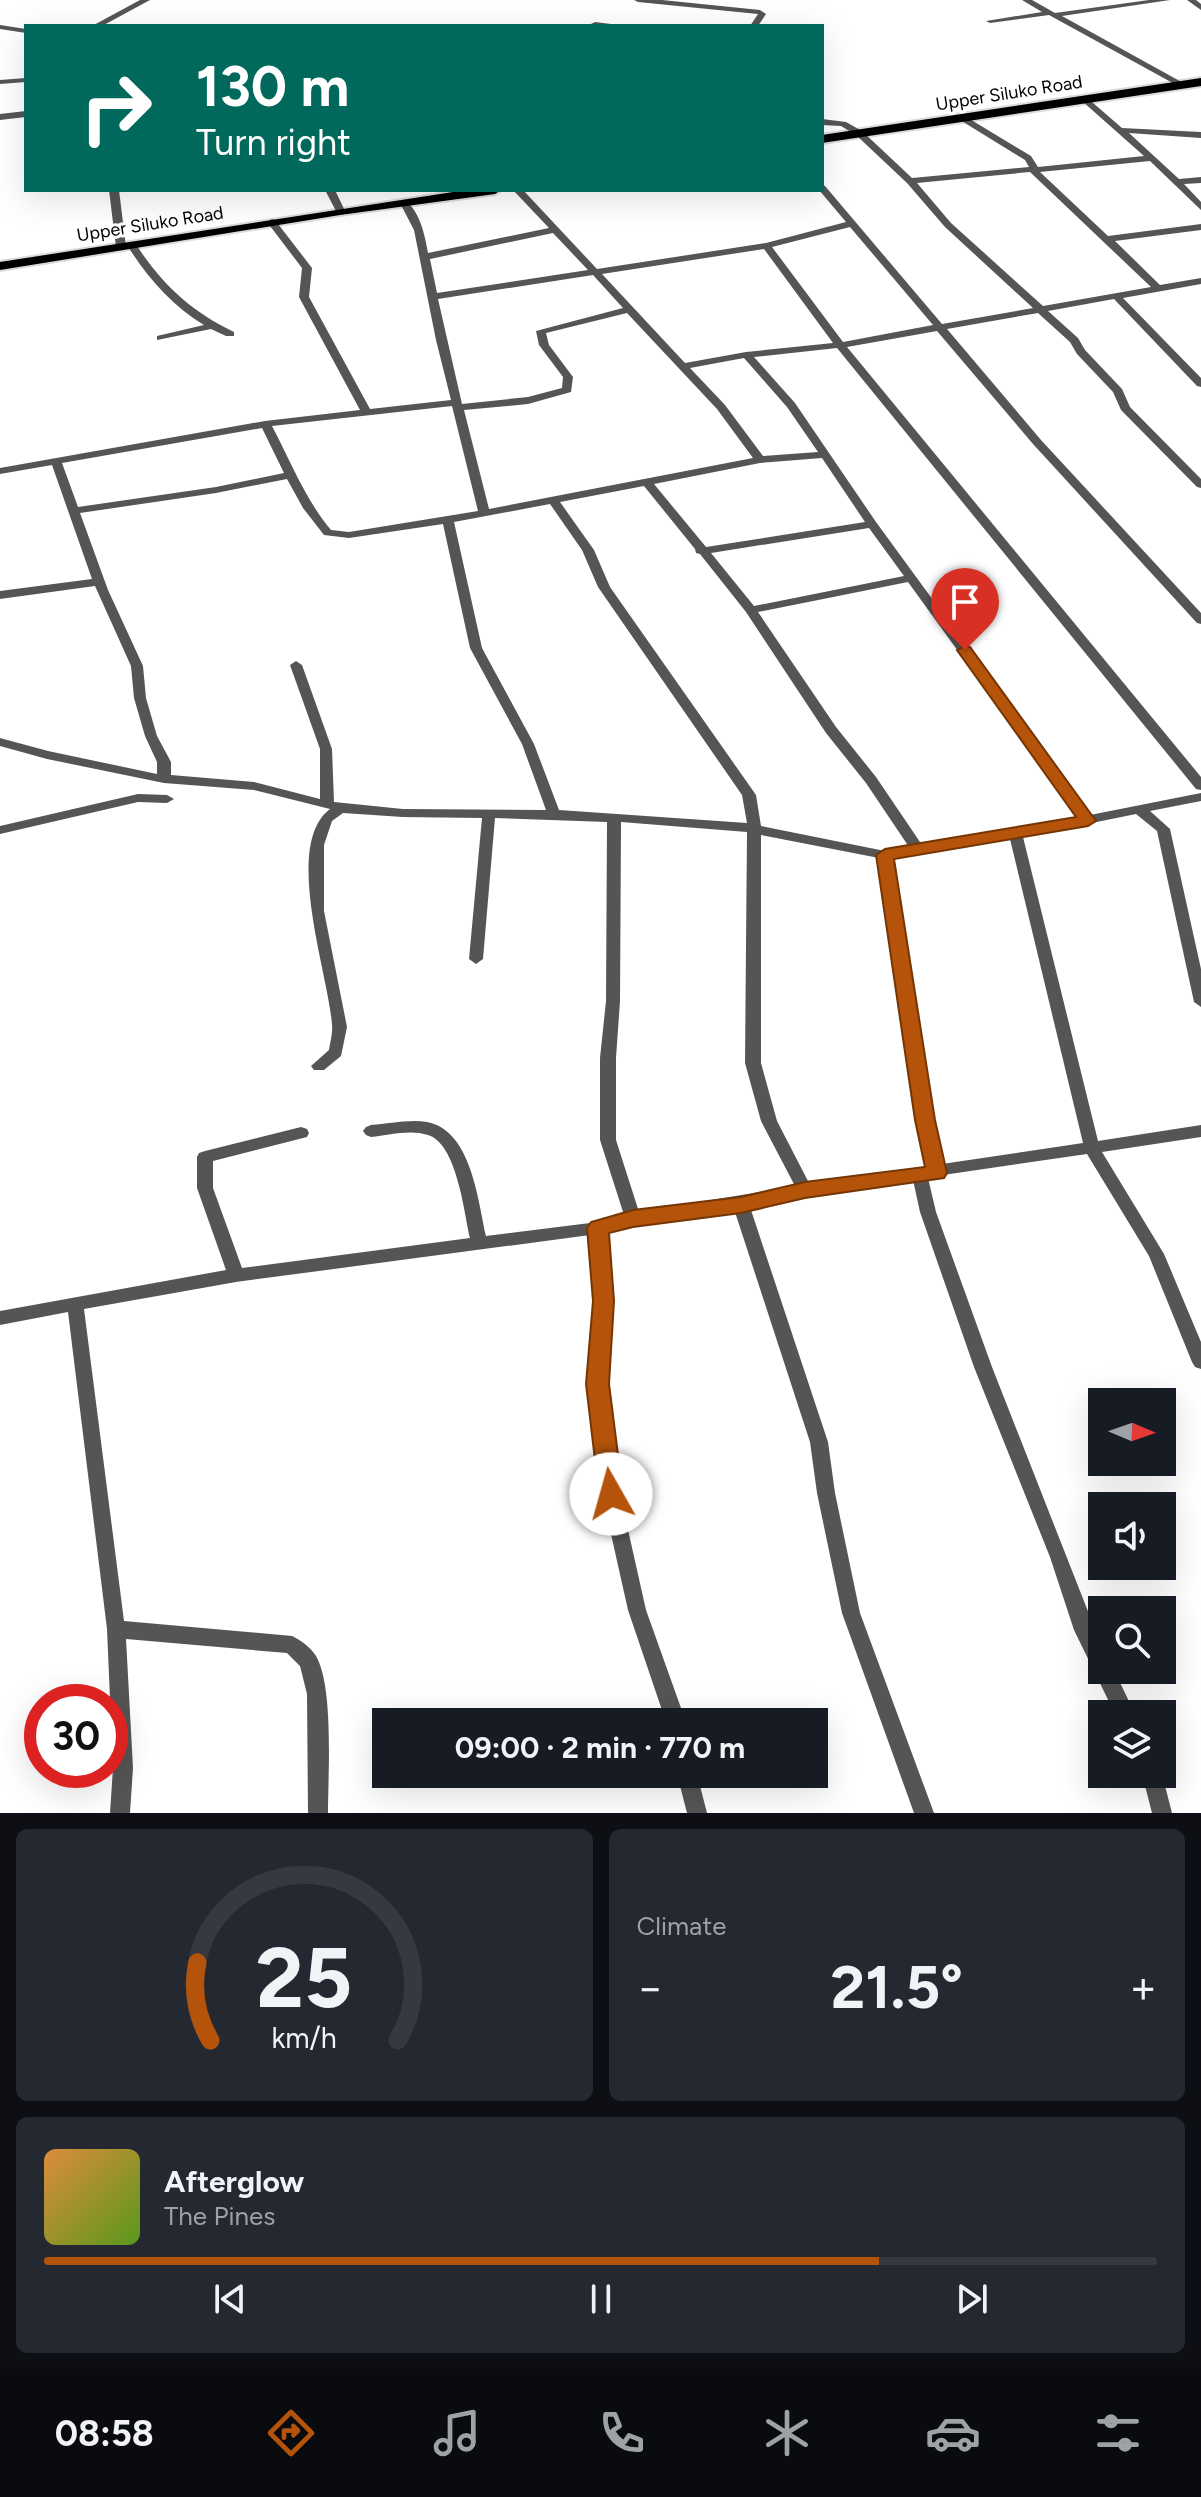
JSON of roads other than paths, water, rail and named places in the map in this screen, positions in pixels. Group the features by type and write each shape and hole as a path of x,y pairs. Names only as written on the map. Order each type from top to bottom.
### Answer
{"main road":[{"name":"Upper Siluko Road","path":"824,139 1182,82"},
{"name":"Upper Siluko Road","path":"0,266 405,203 435,194 465,192"}],"street":[{"path":"100,24 146,0"},
{"path":"638,0 760,12 762,14 755,24"},
{"path":"1026,0 1182,82"},
{"path":"990,21 1166,0"},
{"path":"1191,0 1201,8"},
{"path":"0,27 24,31"},
{"path":"0,82 24,80"},
{"path":"1085,99 1201,207"},
{"path":"0,117 24,114"},
{"path":"963,118 1028,158 1034,171 1157,288"},
{"path":"824,122 843,124 859,133 910,181 948,225 1074,340 1081,352 1118,391 1125,408 1201,485"},
{"path":"1119,130 1201,135"},
{"path":"910,181 1151,158"},
{"path":"1176,182 1201,180"},
{"path":"824,190 1037,442 1201,620"},
{"path":"114,192 126,246 150,276 206,326 230,334"},
{"path":"331,192 340,211"},
{"path":"520,192 684,366 733,421 760,460"},
{"path":"405,203 419,230 477,493 484,512"},
{"path":"272,222 307,268 304,297 367,414"},
{"path":"432,297 766,246 851,224"},
{"path":"1109,240 1201,227"},
{"path":"424,257 554,230"},
{"path":"766,246 840,345 1201,786"},
{"path":"684,366 746,355 840,345 1201,281"},
{"path":"1117,297 1201,384"},
{"path":"0,471 265,424 459,405 495,405 553,395 567,390 568,377 544,345 541,331 630,309"},
{"path":"746,355 791,405 872,524 1088,821"},
{"path":"265,424 297,493 328,533 349,535 448,520 760,460 825,455"},
{"path":"56,462 98,582 137,666 140,698 151,736 164,762 164,779"},
{"path":"73,511 216,490 291,475"},
{"path":"646,481 751,610 831,730 871,780 918,849"},
{"path":"552,499 588,550 604,587 749,795 754,827 753,1063 769,1121 805,1190"},
{"path":"448,520 476,648 528,744 543,777 554,814"},
{"path":"700,551 872,524"},
{"path":"751,610 913,578"},
{"path":"0,595 98,582"},
{"path":"296,665 326,749 334,806 317,845 317,911 340,1027 336,1052 319,1066"},
{"path":"0,742 164,779 254,786 334,806 403,813 554,814 754,827 885,855 1088,821 1201,797"},
{"path":"0,830 138,798 167,799"},
{"path":"1141,811 1163,829 1201,1002"},
{"path":"476,959 489,812"},
{"path":"614,819 613,1001 608,1058 608,1140 633,1218"},
{"path":"1016,834 1092,1149 1156,1254 1201,1362"},
{"path":"885,855 925,1120 928,1212 983,1367 1088,1638"},
{"path":"371,1131 430,1128 451,1141 461,1165 479,1244"},
{"path":"0,1318 236,1275 598,1228 633,1218 741,1205 805,1190 1201,1131"},
{"path":"236,1275 205,1188 205,1157 301,1133"},
{"path":"741,1205 819,1442 851,1613 924,1813"},
{"path":"598,1228 604,1301 598,1384 611,1494 637,1610 671,1708"},
{"path":"75,1303 116,1629 123,1768 120,1813"},
{"path":"116,1629 292,1645 308,1661 317,1694 318,1813"},
{"path":"691,1788 697,1813"},
{"path":"1156,1788 1162,1813"}]}
